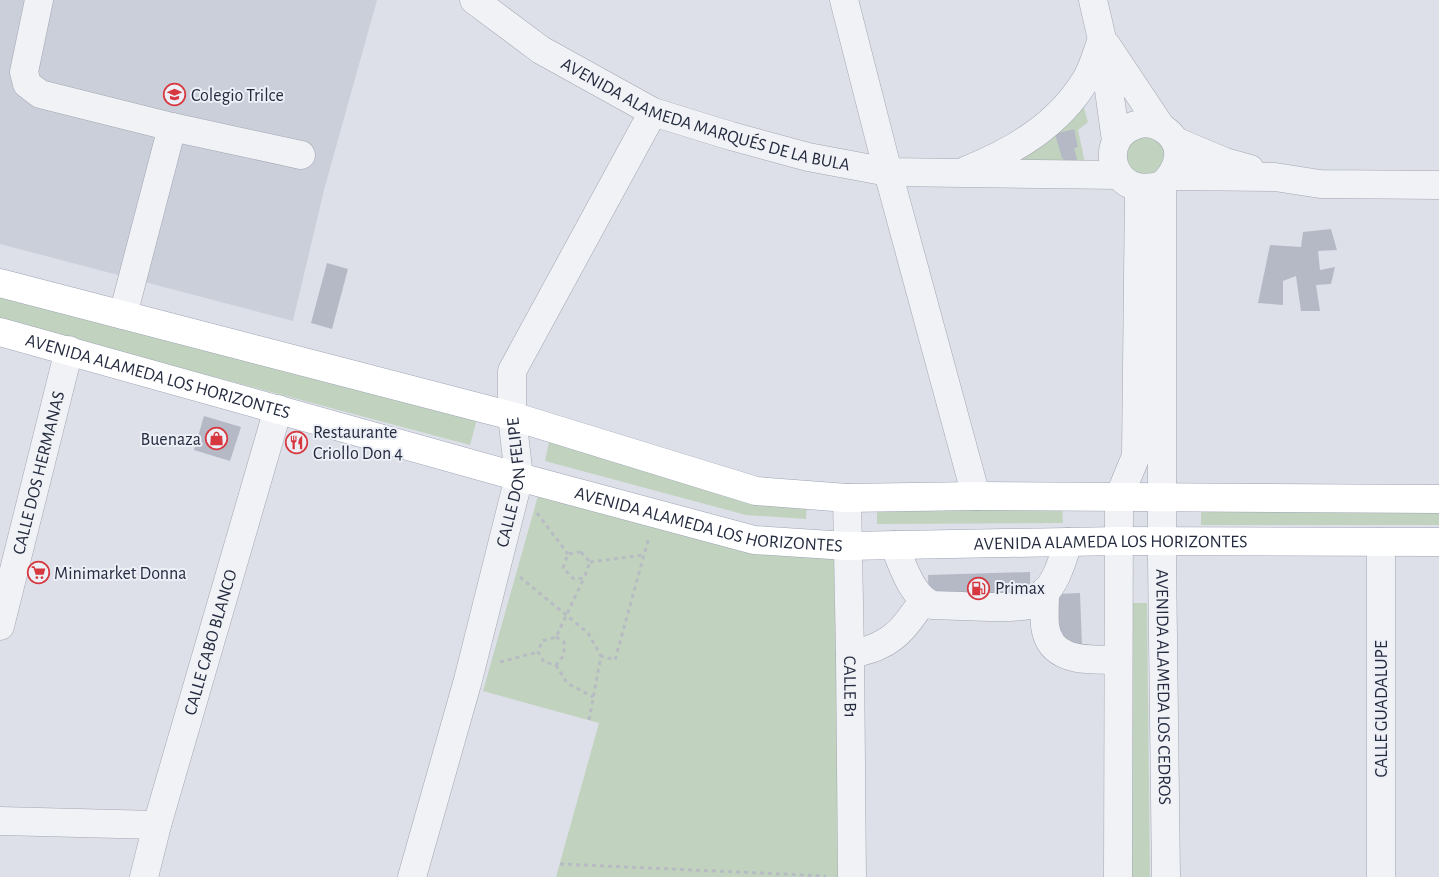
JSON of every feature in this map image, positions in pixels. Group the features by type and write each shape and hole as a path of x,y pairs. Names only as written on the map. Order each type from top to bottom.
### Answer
{"main road":[{"name":"AVENIDA ALAMEDA LOS HORIZONTES","path":"0,283 512,416 756,490 847,498 976,496 1439,499"},
{"name":"AVENIDA ALAMEDA LOS HORIZONTES","path":"0,332 278,409 516,488 754,540 847,546 1118,541 1439,542"}],"street":[{"path":"39,0 24,72 27,84 40,94 172,127 301,155"},
{"name":"AVENIDA ALAMEDA MARQUÉS DE LA BULA","path":"474,0 541,50 652,112 808,157 888,172 1148,181 1275,177"},
{"path":"844,0 888,172 976,496"},
{"path":"1093,0 1102,39 1116,141"},
{"path":"1102,39 1168,134 1179,153 1178,165 1148,181"},
{"name":"AVENIDA ALAMEDA MARQUÉS DE LA BULA","path":"958,174 997,158 1032,138 1061,112 1086,81 1102,39"},
{"name":"CALLE DON FELIPE","path":"412,877 468,680 516,488 512,416 512,371 652,112"},
{"path":"1148,181 1114,164 1113,152 1116,141 1122,132 1131,126 1141,124 1152,124 1168,134"},
{"path":"123,315 172,127"},
{"name":"AVENIDA ALAMEDA MARQUÉS DE LA BULA","path":"1168,134 1225,162 1275,177 1320,184 1439,185"},
{"path":"1118,877 1118,497 1136,456 1148,181"},
{"name":"AVENIDA ALAMEDA LOS CEDROS","path":"1148,181 1162,497 1166,877"},
{"name":"CALLE DOS HERMANAS","path":"0,626 8,556 68,350"},
{"name":"CALLE CABO BLANCO","path":"144,877 157,825 278,409"},
{"name":"CALLE B1","path":"841,877 850,654 847,498"},
{"path":"894,545 916,593 923,601 932,605 1015,607 1032,604 1045,591 1059,573 1068,542"},
{"name":"CALLE GUADALUPE","path":"1381,542 1381,877"},
{"path":"1045,591 1045,628 1051,642 1061,653 1075,659 1118,660"},
{"path":"850,654 879,646 895,637 923,601"},
{"path":"0,821 157,825"}],"path":[{"path":"516,488 568,554"},
{"path":"601,656 615,660 650,533"},
{"path":"568,554 581,552 590,562"},
{"path":"568,554 563,568 574,579 584,578"},
{"path":"590,562 644,555"},
{"path":"556,637 590,562"},
{"path":"518,576 588,633 601,656 589,720"},
{"path":"538,652 542,641 556,637 564,642 564,655 556,666"},
{"path":"538,652 544,662 556,666 567,683 593,697"},
{"path":"500,662 538,652"},
{"path":"560,864 841,877"},
{"path":"715,871 715,877"}],"shaded area":[{"name":"Colegio Trilce","path":"0,0 377,0 324,190 293,321 0,244"}],"green space":[{"path":"1083,105 1088,122 1078,130 1085,163 1011,160"},
{"path":"1146,137 1153,138 1159,143 1164,149 1164,163 1159,169 1153,174 1146,175 1139,174 1133,169 1128,163 1127,156 1128,149 1133,143 1139,138"},
{"path":"0,293 477,419 470,445 0,320"},
{"path":"549,442 807,500 806,519 746,515 545,461"},
{"path":"538,496 765,554 834,559 840,877 556,877 599,723 483,691"},
{"path":"1062,504 1063,523 877,524 877,505"},
{"path":"1201,505 1439,505 1439,525 1201,525"},
{"path":"1124,603 1147,603 1150,877 1127,877"}],"building":[{"path":"1074,129 1078,147 1074,148 1078,162 1071,165 1062,158 1055,134"},
{"path":"1331,229 1337,250 1318,251 1320,270 1335,267 1331,284 1316,285 1320,311 1301,311 1296,276 1283,281 1283,305 1258,303 1270,245 1301,247 1303,232"},
{"path":"327,263 348,269 332,329 311,323"},
{"name":"Buenaza","path":"204,416 241,427 230,461 194,450"},
{"name":"Primax","path":"1030,572 1030,600 929,603 928,575"},
{"name":"Primax","path":"1080,593 1082,646 1060,646 1058,594"}],"place":[{"name":"Colegio Trilce","path":"175,95"},
{"name":"Buenaza","path":"217,439"},
{"name":"Restaurante Criollo Don 4","path":"297,442"},
{"name":"Minimarket Donna","path":"38,573"},
{"name":"Primax","path":"979,588"}]}
